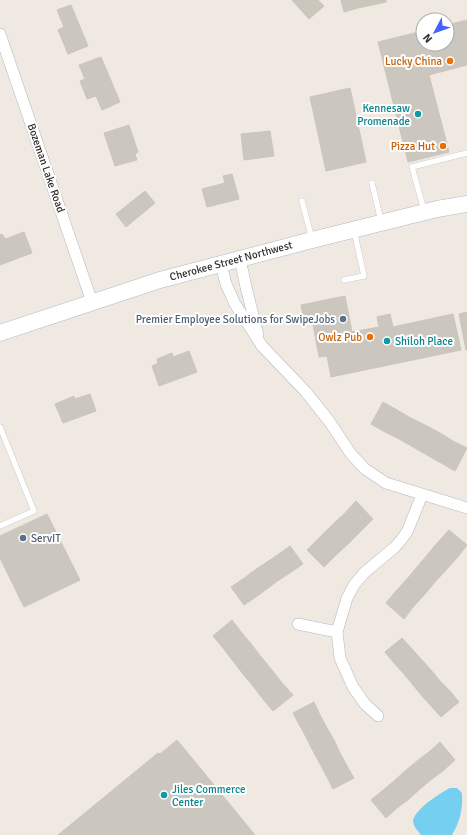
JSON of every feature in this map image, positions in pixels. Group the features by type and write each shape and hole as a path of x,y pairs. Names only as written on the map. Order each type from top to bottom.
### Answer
{"main road":[{"name":"Cherokee Street Northwest","path":"0,333 160,280 424,212 467,204"}],"street":[{"name":"Bozeman Lake Road","path":"0,35 92,302"},
{"path":"240,259 255,326 262,346"},
{"path":"221,264 226,284 234,304 262,346 306,392 329,421 351,454 365,468 386,483 467,508"},
{"path":"378,716 365,704 353,687 340,658 338,632 347,598 354,585 364,573 395,547 401,540 407,532 422,495"},
{"path":"298,624 338,632"}],"lane":[{"path":"424,212 412,167 467,153"},
{"path":"372,183 382,223"},
{"path":"302,201 312,240"},
{"path":"344,280 364,276 354,230"},
{"path":"0,427 34,511 0,526"}],"water":[{"path":"450,788 457,788 462,793 460,815 452,835 421,835 414,825 414,817 428,802"}],"building":[{"path":"292,0 309,0 300,9"},
{"path":"309,0 318,0 324,6 309,19 300,9"},
{"path":"341,0 356,0 358,8 344,12"},
{"path":"356,0 371,0 372,5 358,8"},
{"path":"371,0 386,0 386,2 372,5"},
{"path":"71,5 88,46 68,54 58,30 64,27 57,10"},
{"name":"Kennesaw Promenade","path":"467,20 467,65 429,75 449,152 408,162 378,42 415,33 415,52 455,52 455,23"},
{"path":"101,57 120,102 102,110 96,96 87,99 80,81 85,79 79,65"},
{"path":"350,88 366,162 326,171 310,97"},
{"path":"129,125 138,152 135,154 137,160 115,166 104,133"},
{"path":"270,131 274,156 244,160 241,134"},
{"path":"232,174 239,199 207,207 202,189 225,183 223,176"},
{"path":"145,191 155,203 126,227 116,214"},
{"path":"24,232 32,253 0,265 0,235 2,234 5,239"},
{"name":"Shiloh Place","path":"345,296 352,332 379,327 377,317 390,314 393,327 453,314 461,350 331,377 327,356 319,357 312,319 304,320 301,305"},
{"name":"Shiloh Place","path":"467,312 467,350 466,350 459,314"},
{"path":"189,351 197,372 159,386 152,366 158,363 157,359 172,353 173,357"},
{"path":"90,394 96,411 63,423 55,404 74,396 75,399"},
{"path":"383,402 397,410 385,432 371,424"},
{"path":"397,410 411,418 399,439 385,432"},
{"path":"411,418 425,425 413,447 399,439"},
{"path":"425,425 440,433 427,455 413,447"},
{"path":"440,433 453,441 441,463 427,455"},
{"path":"453,441 467,448 455,471 441,463"},
{"path":"356,501 373,519 361,531 344,514"},
{"path":"47,514 80,580 24,607 0,558 0,536"},
{"path":"344,514 361,531 349,543 331,526"},
{"path":"331,526 349,543 336,555 319,538"},
{"path":"449,530 467,545 457,558 438,542"},
{"path":"319,538 336,555 324,567 307,550"},
{"path":"438,542 457,558 446,570 428,554"},
{"path":"290,546 303,564 291,572 279,554"},
{"path":"279,554 291,572 279,580 267,562"},
{"path":"428,554 446,570 435,582 417,567"},
{"path":"267,562 279,580 268,588 255,570"},
{"path":"417,567 435,582 425,594 407,579"},
{"path":"255,570 268,588 256,597 243,579"},
{"path":"243,579 256,597 244,605 231,587"},
{"path":"407,579 425,594 414,606 396,591"},
{"path":"396,591 414,606 404,619 386,603"},
{"path":"232,620 242,633 223,648 213,636"},
{"path":"242,633 252,645 233,661 223,648"},
{"path":"402,638 412,649 394,663 385,652"},
{"path":"252,645 262,658 243,674 233,661"},
{"path":"412,649 421,659 404,674 394,663"},
{"path":"262,658 272,670 253,686 243,674"},
{"path":"421,659 431,670 413,685 404,674"},
{"path":"272,670 282,683 263,699 253,686"},
{"path":"431,670 440,681 422,696 413,685"},
{"path":"440,681 450,691 432,707 422,696"},
{"path":"282,683 293,695 273,711 263,699"},
{"path":"450,691 459,702 441,717 432,707"},
{"path":"314,702 320,715 300,726 293,713"},
{"path":"320,715 327,728 307,739 300,726"},
{"path":"327,728 334,740 313,751 307,739"},
{"name":"Jiles Commerce Center","path":"177,740 255,835 58,835 158,753 160,754"},
{"path":"334,740 340,753 320,764 313,751"},
{"path":"440,742 455,760 444,770 429,752"},
{"path":"429,752 444,770 432,779 417,761"},
{"path":"340,753 347,766 327,777 320,764"},
{"path":"417,761 432,779 420,789 405,771"},
{"path":"347,766 354,778 333,789 327,777"},
{"path":"405,771 420,789 409,799 394,781"},
{"path":"394,781 409,799 397,808 382,791"},
{"path":"382,791 397,808 386,818 371,800"}],"place":[{"name":"Lucky China","path":"450,61"},
{"name":"Kennesaw Promenade","path":"418,114"},
{"name":"Pizza Hut","path":"443,146"},
{"name":"Premier Employee Solutions for SwipeJobs","path":"343,319"},
{"name":"Owlz Pub","path":"370,337"},
{"name":"Shiloh Place","path":"387,341"},
{"name":"ServIT","path":"23,538"},
{"name":"Jiles Commerce Center","path":"164,795"}]}
